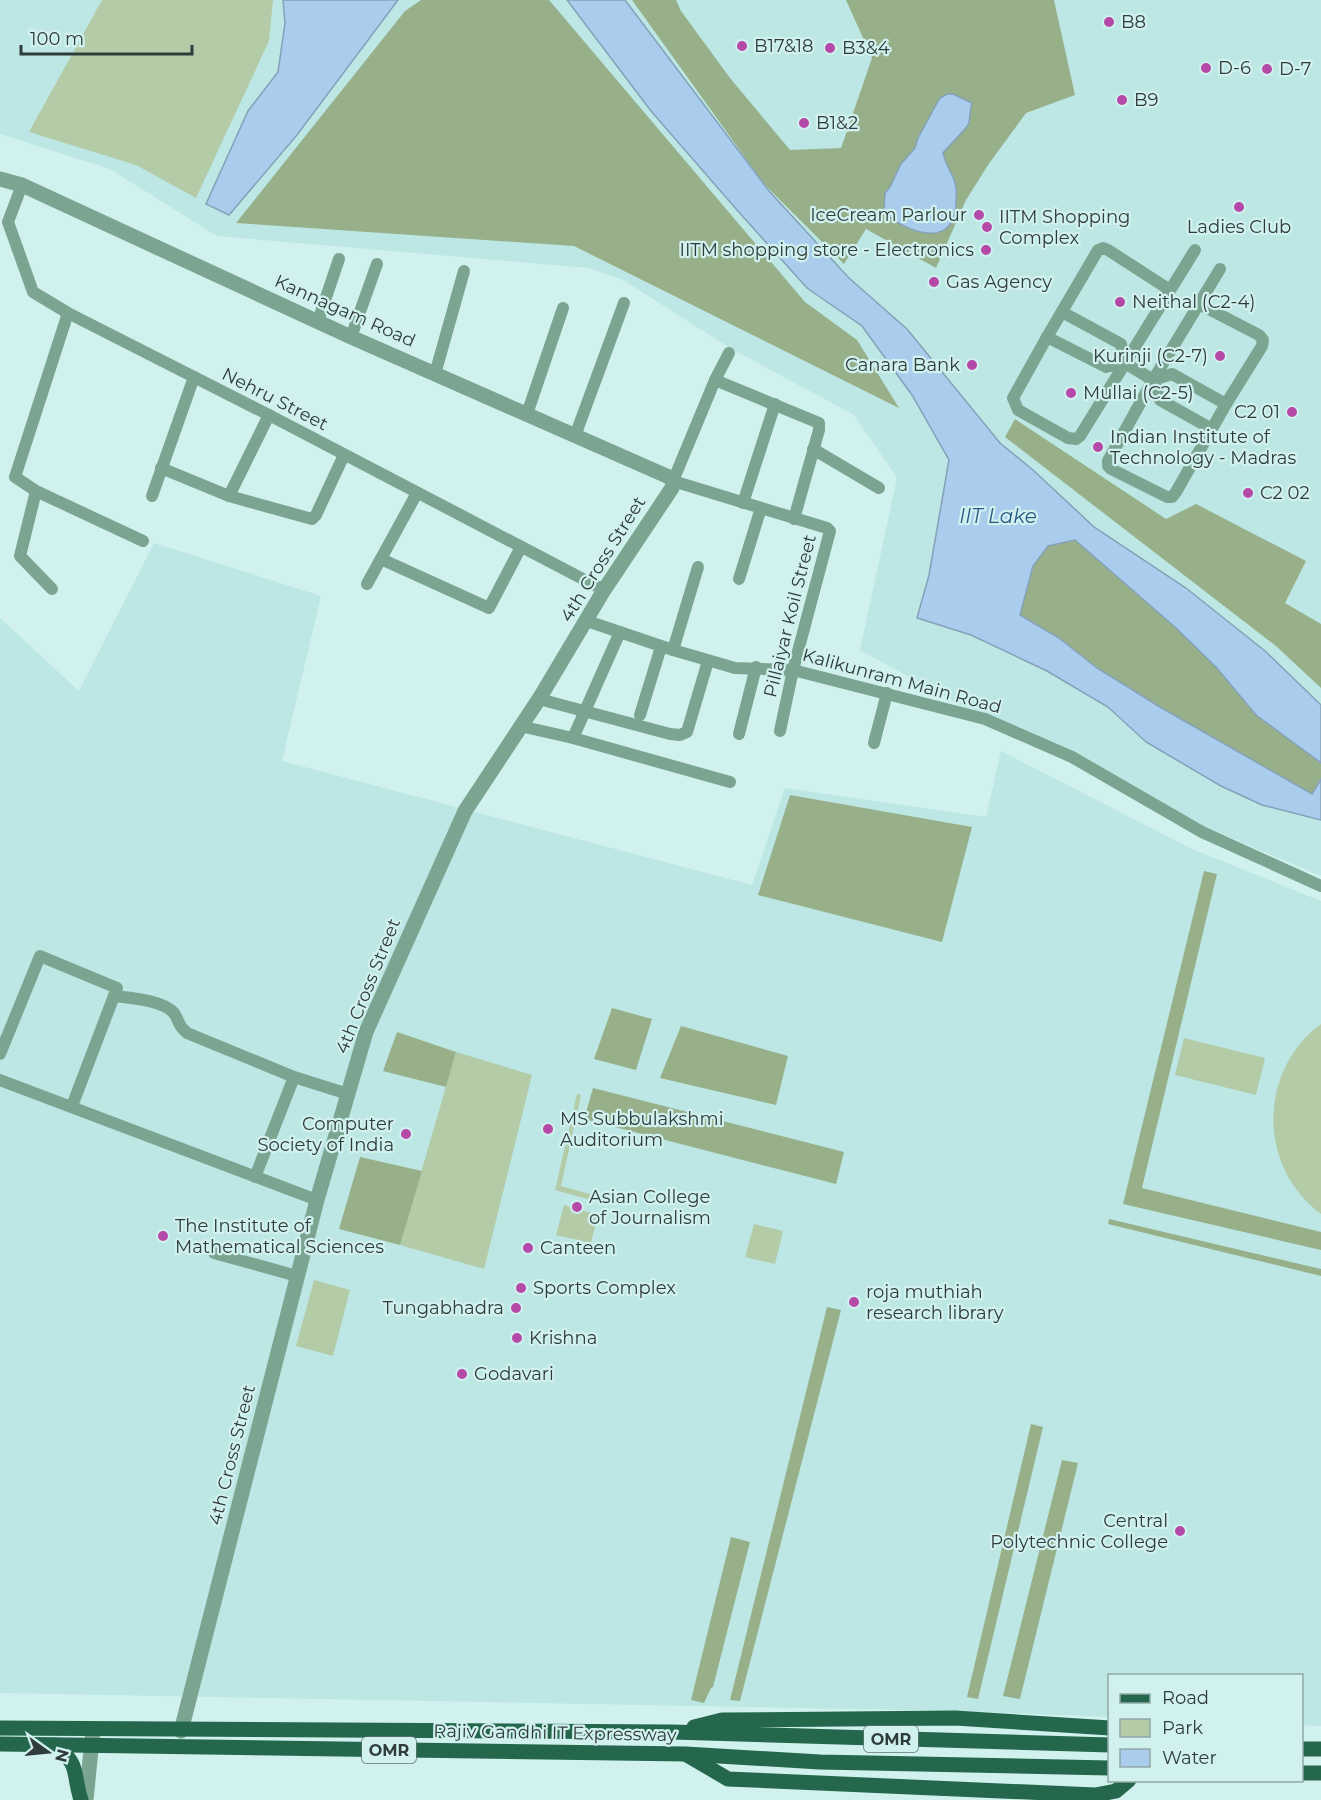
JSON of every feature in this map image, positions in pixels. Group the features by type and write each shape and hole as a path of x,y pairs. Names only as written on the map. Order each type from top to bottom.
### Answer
{"main road":[{"path":"672,1732 722,1720 955,1718 1108,1728"},
{"name":"Rajiv Gandhi IT Expressway","path":"0,1728 181,1731 672,1732 1108,1745"},
{"name":"Rajiv Gandhi IT Expressway","path":"0,1744 686,1754 820,1762 1108,1768"},
{"path":"55,1745 70,1757 75,1769 81,1800"},
{"path":"1303,1749 1321,1749"},
{"path":"686,1754 728,1779 1095,1795 1116,1791 1127,1782"},
{"path":"1303,1773 1321,1773"}],"street":[{"name":"Kannagam Road","path":"0,179 22,185 351,337 669,477 673,481"},
{"name":"Nehru Street","path":"22,185 4,223 33,291 69,313 604,590"},
{"path":"1170,290 1108,250 1103,248 1098,250 1013,398 1018,410 1068,438 1076,439 1080,436 1195,250"},
{"path":"318,321 339,259"},
{"path":"351,337 377,264"},
{"path":"1199,304 1259,335 1263,340 1262,346 1172,497 1167,497 1111,469 1108,461 1153,380 1220,269"},
{"path":"435,374 464,271"},
{"path":"575,436 624,303"},
{"path":"527,414 563,308"},
{"path":"1062,312 1121,344 1125,363"},
{"path":"69,313 15,477 36,491 143,541"},
{"path":"1047,337 1106,367 1125,363 1153,380 1160,400 1212,429"},
{"name":"4th Cross Street","path":"181,1731 317,1200 373,1014 465,811 539,699 604,590 672,488 715,380 729,353"},
{"path":"1153,380 1172,374 1226,404"},
{"path":"152,496 194,377"},
{"path":"715,380 819,423 794,519"},
{"path":"743,503 775,404"},
{"path":"229,496 269,415"},
{"path":"813,449 879,488"},
{"path":"161,468 229,496 312,519 344,455"},
{"name":"Pillaiyar Koil Street","path":"673,481 827,528 830,531 793,670 780,731"},
{"path":"36,491 20,556 52,589"},
{"path":"367,584 417,493"},
{"path":"739,579 761,508"},
{"path":"381,559 489,608 521,547"},
{"path":"640,716 698,567"},
{"name":"Kalikunram Main Road","path":"587,621 735,668 793,670 985,719 1072,757 1202,832 1321,886"},
{"path":"573,738 621,632"},
{"path":"539,699 584,713 680,735 687,732 708,661"},
{"path":"739,734 756,667"},
{"path":"874,743 886,693"},
{"path":"520,726 573,738 730,782"},
{"path":"0,1054 40,956 117,988 72,1106"},
{"path":"114,996 158,1004 173,1012 179,1027 187,1033 294,1077 348,1094"},
{"path":"255,1177 294,1077"},
{"path":"0,1080 317,1200"},
{"path":"214,1253 297,1276"},
{"path":"86,1800 93,1730"}],"shaded area":[{"name":"Indian Institute of Technology - Madras","path":"0,0 1321,0 1321,876 1203,826 958,704 860,650 897,478 854,415 730,348 623,280 589,268 217,236 110,169 0,134"},
{"path":"154,543 321,596 282,761 752,885 785,788 986,817 1001,751 1192,849 1321,901 1321,1726 1303,1725 1303,1674 1108,1674 1108,1717 957,1711 0,1693 0,618 79,691"}],"green space":[{"path":"102,0 273,0 269,41 196,198 136,165 29,132"},
{"path":"421,0 549,0 805,302 857,340 899,408 574,246 236,223 405,11"},
{"path":"632,0 676,0 681,11 730,78 790,150 841,148 872,58 846,0 1054,0 1075,95 1026,113 966,200 936,268 866,229 844,264 764,184"},
{"path":"1015,419 1166,519 1196,504 1306,561 1285,603 1321,624 1321,688 1276,646 1005,437"},
{"path":"1075,540 1175,627 1216,667 1256,715 1321,763 1321,779 1312,794 1160,707 1097,668 1059,638 1020,615 1033,566 1048,546"},
{"path":"790,795 972,827 942,942 758,895"},
{"path":"1204,871 1217,874 1142,1188 1321,1232 1321,1250 1123,1204"},
{"path":"612,1008 652,1019 636,1070 594,1059"},
{"path":"1321,1024 1321,1214 1300,1194 1285,1171 1276,1145 1273,1119 1276,1092 1285,1066 1300,1043"},
{"path":"681,1026 788,1056 776,1105 660,1078"},
{"path":"397,1032 456,1052 446,1087 383,1071"},
{"path":"1184,1038 1265,1058 1256,1095 1175,1075"},
{"path":"456,1052 532,1075 484,1269 400,1245"},
{"path":"593,1088 844,1152 836,1184 584,1119"},
{"path":"577,1094 581,1095 561,1186 611,1200 609,1205 555,1190"},
{"path":"360,1157 422,1171 400,1245 339,1229"},
{"path":"564,1205 598,1215 591,1243 556,1235"},
{"path":"1109,1219 1321,1269 1321,1276 1108,1224"},
{"path":"754,1224 783,1231 775,1264 745,1257"},
{"path":"314,1280 350,1290 333,1356 296,1346"},
{"path":"827,1307 841,1310 740,1701 730,1700"},
{"path":"1031,1424 1043,1427 978,1699 967,1697"},
{"path":"1062,1460 1078,1463 1020,1699 1003,1696"},
{"path":"731,1537 750,1542 713,1687 704,1703 691,1700"}],"water":[{"path":"283,0 398,0 297,135 229,215 206,204 248,111 278,72 285,23"},
{"name":"IIT Lake","path":"567,0 625,0 769,191 849,278 907,329 1000,443 1033,470 1094,527 1186,588 1265,651 1321,705 1321,763 1256,715 1216,667 1175,627 1075,540 1048,546 1033,566 1020,615 1059,638 1097,668 1160,707 1312,794 1321,779 1321,820 1262,805 1221,786 1146,742 1108,707 1047,671 971,635 917,618 929,575 949,460 912,395 862,326 807,288 651,111"},
{"path":"953,94 972,103 968,126 943,153 956,187 953,219 947,228 928,233 906,227 885,214 885,193 901,164 915,148 940,98"}],"place":[{"name":"B8","path":"1109,22"},
{"name":"B17&18","path":"742,46"},
{"name":"B3&4","path":"830,48"},
{"name":"D-6","path":"1206,68"},
{"name":"D-7","path":"1267,69"},
{"name":"B9","path":"1122,100"},
{"name":"B1&2","path":"804,123"},
{"name":"Ladies Club","path":"1239,207"},
{"name":"IceCream Parlour","path":"979,215"},
{"name":"IITM Shopping Complex","path":"987,227"},
{"name":"IITM shopping store - Electronics","path":"986,250"},
{"name":"Gas Agency","path":"934,282"},
{"name":"Neithal (C2-4)","path":"1120,302"},
{"name":"Kurinji (C2-7)","path":"1220,356"},
{"name":"Canara Bank","path":"972,365"},
{"name":"Mullai (C2-5)","path":"1071,393"},
{"name":"C2 01","path":"1292,412"},
{"name":"Indian Institute of Technology - Madras","path":"1098,447"},
{"name":"C2 02","path":"1248,493"},
{"name":"MS Subbulakshmi Auditorium","path":"548,1129"},
{"name":"Computer Society of India","path":"406,1134"},
{"name":"Asian College of Journalism","path":"577,1207"},
{"name":"The Institute of Mathematical Sciences","path":"163,1236"},
{"name":"Canteen","path":"528,1248"},
{"name":"Sports Complex","path":"521,1288"},
{"name":"roja muthiah research library","path":"854,1302"},
{"name":"Tungabhadra","path":"516,1308"},
{"name":"Krishna","path":"517,1338"},
{"name":"Godavari","path":"462,1374"},
{"name":"Central Polytechnic College","path":"1180,1531"}]}
